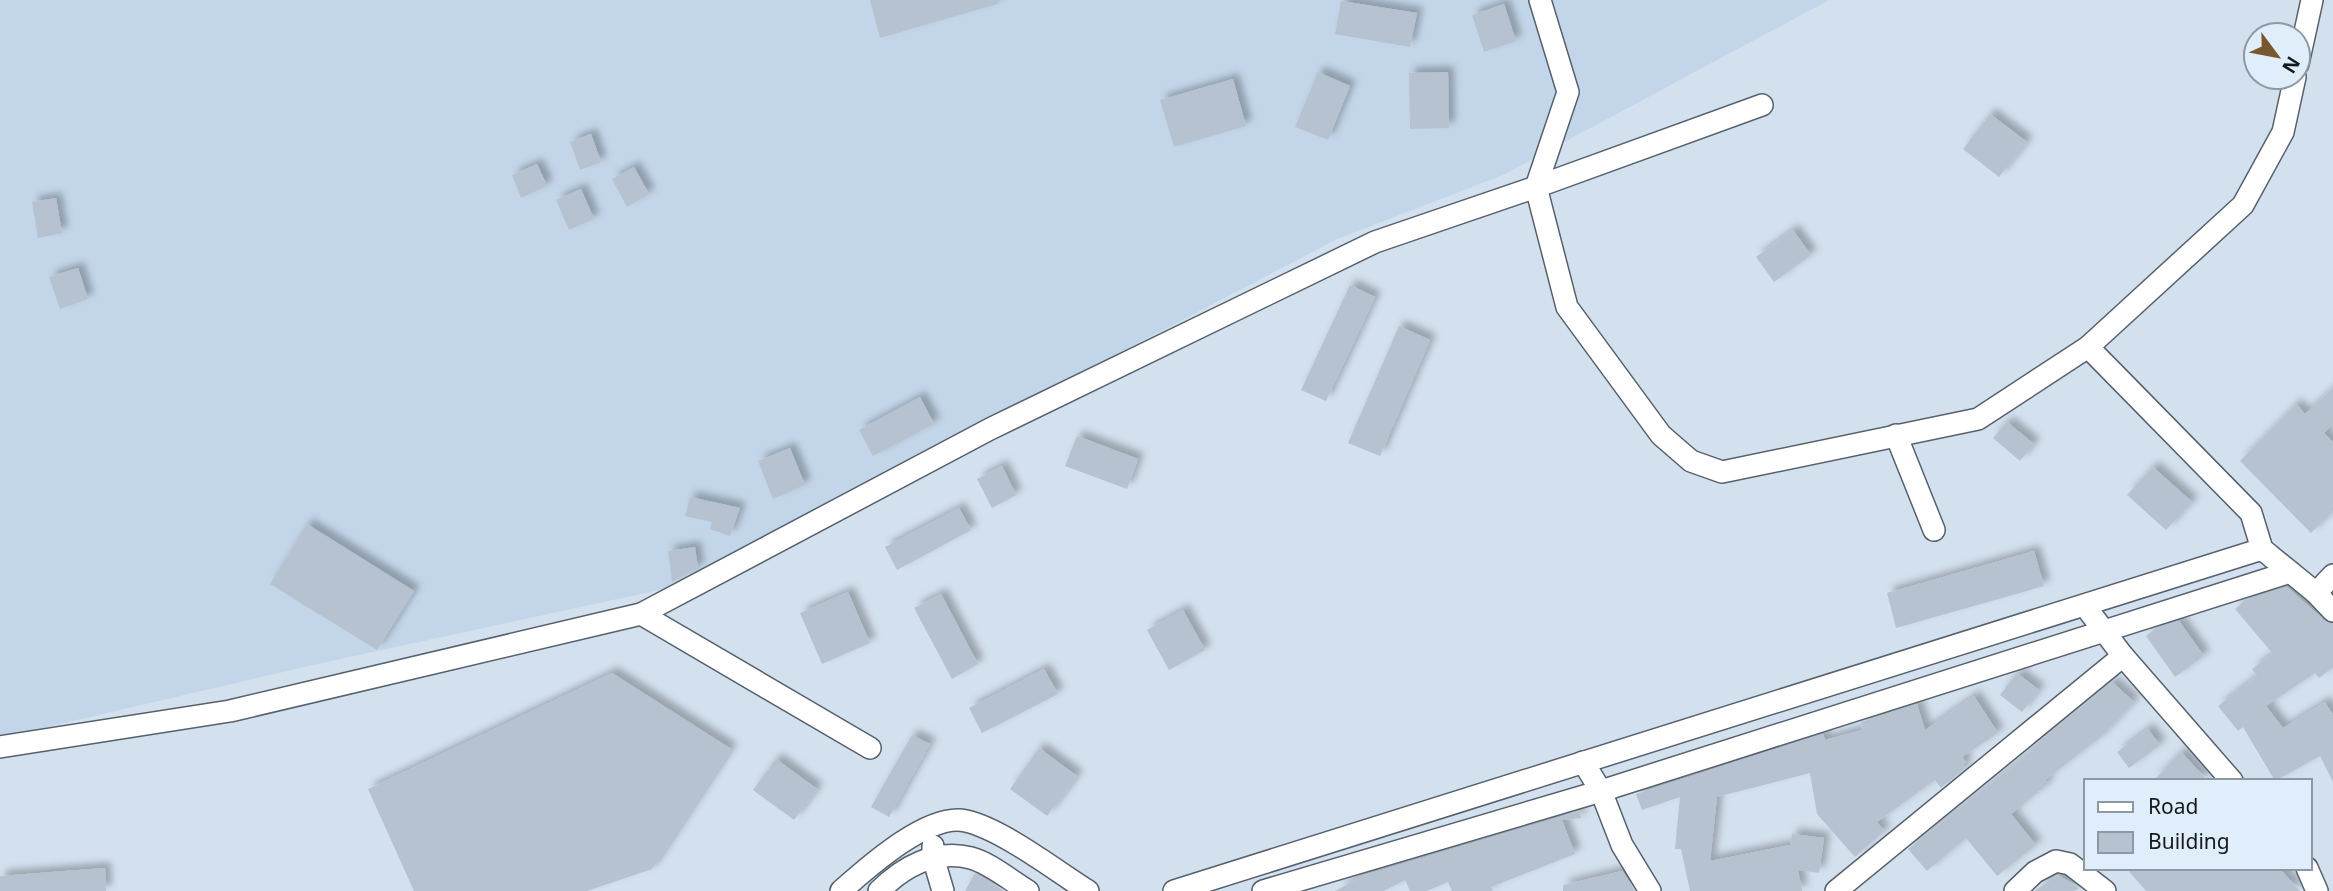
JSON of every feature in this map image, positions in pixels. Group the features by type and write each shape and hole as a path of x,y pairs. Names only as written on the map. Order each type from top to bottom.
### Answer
{"street":[{"path":"1540,0 1568,92 1536,187 1567,307 1661,435 1691,461 1722,472 1978,419 2088,347 2243,205 2283,132 2292,91"},
{"path":"2307,21 2312,0"},
{"path":"0,747 230,711 641,614 990,429 1375,242 1762,105"},
{"path":"2088,347 2251,513 2262,550 2316,593 2333,611"},
{"path":"1896,435 1934,530"},
{"path":"1174,891 2262,550"},
{"path":"1263,891 1601,791 2290,572"},
{"path":"2316,593 2333,575"},
{"path":"2085,606 2123,656 2230,779"},
{"path":"641,614 870,748"},
{"path":"1836,891 2123,656"},
{"path":"1583,762 1601,791 1622,845 1650,891"},
{"path":"841,891 892,849 933,826 964,820 994,832 1088,891"},
{"path":"933,826 933,857 943,891"},
{"path":"879,891 897,872 933,857 972,858 1028,891"},
{"path":"2015,891 2035,872 2056,861 2070,864 2105,891"},
{"path":"2308,870 2317,891"}],"shaded area":[{"path":"0,0 1829,0 1503,175 1337,239 673,587 313,665 0,738"}],"building":[{"path":"870,0 997,0 997,4 880,38"},
{"path":"1341,1 1417,13 1410,47 1335,34"},
{"path":"1504,4 1516,41 1484,52 1472,15"},
{"path":"1318,72 1350,86 1328,140 1295,127"},
{"path":"1448,72 1449,128 1410,129 1409,73"},
{"path":"1233,79 1246,126 1174,147 1160,100"},
{"path":"1990,114 2027,142 1999,177 1963,149"},
{"path":"591,134 601,162 580,170 570,142"},
{"path":"537,164 547,186 521,198 512,175"},
{"path":"634,167 649,194 627,207 612,179"},
{"path":"581,189 594,219 569,230 556,200"},
{"path":"56,198 62,233 38,238 32,202"},
{"path":"1793,230 1811,255 1774,282 1756,257"},
{"path":"78,268 88,299 60,309 49,277"},
{"path":"1350,285 1375,297 1326,401 1301,390"},
{"path":"1399,326 1430,340 1380,456 1348,443"},
{"path":"2333,388 2333,424 2324,433 2333,442 2333,511 2311,533 2240,461 2296,404 2305,414"},
{"path":"920,397 934,424 873,456 859,430"},
{"path":"2007,422 2034,444 2020,461 1993,438"},
{"path":"1077,436 1138,459 1127,489 1065,466"},
{"path":"790,448 805,485 773,499 758,461"},
{"path":"1002,466 1016,495 992,508 977,479"},
{"path":"2153,467 2192,502 2166,530 2127,495"},
{"path":"690,497 740,508 730,536 710,529 712,522 685,516"},
{"path":"959,508 971,530 897,570 885,547"},
{"path":"307,524 414,591 377,650 270,584"},
{"path":"695,547 698,569 672,582 668,551"},
{"path":"2034,551 2044,586 1896,628 1887,593"},
{"path":"2287,587 2324,620 2333,624 2333,667 2319,678 2315,673 2266,706 2283,728 2325,702 2333,715 2333,782 2320,756 2279,779 2274,779 2243,727 2238,731 2218,706 2257,676 2252,669 2273,654 2235,609 2245,600"},
{"path":"848,592 870,643 822,664 800,613"},
{"path":"941,594 978,664 952,679 914,608"},
{"path":"1183,610 1205,650 1169,670 1147,630"},
{"path":"2179,621 2204,656 2175,677 2146,636 2156,628"},
{"path":"1044,669 1058,694 982,733 969,708"},
{"path":"612,673 731,749 652,869 587,891 414,891 368,789"},
{"path":"2017,673 2039,690 2022,712 2000,695"},
{"path":"2112,682 2134,702 2102,736 2045,780 2048,784 2011,814 2036,845 1997,876 1966,838 1927,871 1908,849 2031,752 2030,749"},
{"path":"1974,696 1998,733 1962,757 1966,762 1963,765 1965,768 1941,788 1935,780 1877,822 1884,831 1855,857 1817,814 1810,773 1717,797 1710,861 1790,845 1792,834 1824,838 1819,873 1798,870 1802,891 1690,891 1681,849 1675,849 1680,797 1642,810 1636,794 1823,734 1825,740 1862,730 1861,722 1917,704 1925,730"},
{"path":"2148,729 2160,745 2129,768 2117,752"},
{"path":"912,735 930,744 889,817 871,807"},
{"path":"1039,748 1077,776 1047,816 1010,789"},
{"path":"2181,752 2206,779 2155,779"},
{"path":"776,759 817,789 794,820 753,790"},
{"path":"1580,811 1581,818 1562,820 1575,854 1491,887 1493,891 1452,891 1448,882 1427,891 1410,891 1405,880 1384,891 1335,891 1365,875"},
{"path":"105,868 106,891 0,891 0,876"},
{"path":"2128,870 2281,870 2300,891 2146,891"},
{"path":"1622,871 1635,891 1563,891 1563,885"},
{"path":"975,873 986,879 1004,891 965,891"},
{"path":"2058,875 2079,888 2075,891 2034,891"}]}
